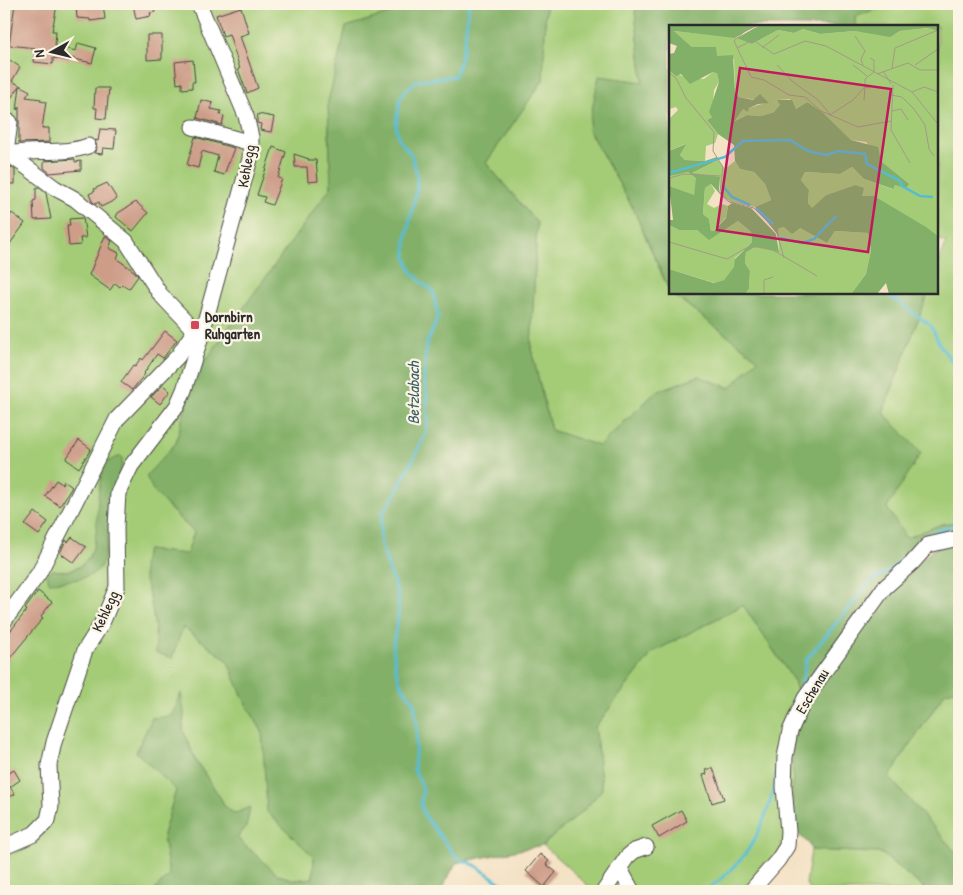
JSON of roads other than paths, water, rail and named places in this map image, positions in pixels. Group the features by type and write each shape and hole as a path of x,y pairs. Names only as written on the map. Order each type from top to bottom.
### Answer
{"street":[{"name":"Kehlegg","path":"4,847 34,834 48,820 51,806 49,765 54,742 85,650 102,623 117,586 116,527 118,493 131,466 177,406 184,390 250,159 251,143 246,116 199,4"},
{"path":"7,156 10,122"},
{"path":"193,127 251,143"},
{"path":"7,156 20,152 76,150 88,146"},
{"path":"7,156 75,199 126,241 160,294 199,333"},
{"name":"Kehlegg","path":"4,620 40,573 117,419 178,356 189,339 199,333"},
{"name":"Eschenau","path":"751,891 778,860 787,846 788,831 784,787 785,757 790,731 805,698 884,588 912,563 928,545 959,538"},
{"path":"604,891 628,857 634,851 646,847"},
{"path":"620,869 632,891"}],"waterway":[{"name":"Betzlabach","path":"469,4 463,49 455,76 416,81 404,92 400,99 397,117 396,127 399,140 411,154 417,174 417,187 406,239 406,257 411,271 433,291 438,317 426,346 424,382 427,394 428,418 426,433 396,493 382,514 380,541 398,596 399,611 393,645 395,665 401,685 414,702 417,728 414,770 423,788 421,804 424,815 456,857 475,865 512,891"},
{"path":"888,294 931,326 941,347 959,371"},
{"path":"802,690 806,660 871,581 891,570 925,536 954,525 959,471"},
{"path":"706,891 734,867 748,850 766,814 777,774"}],"place":[{"name":"Dornbirn Ruhgarten","path":"195,325"}]}
